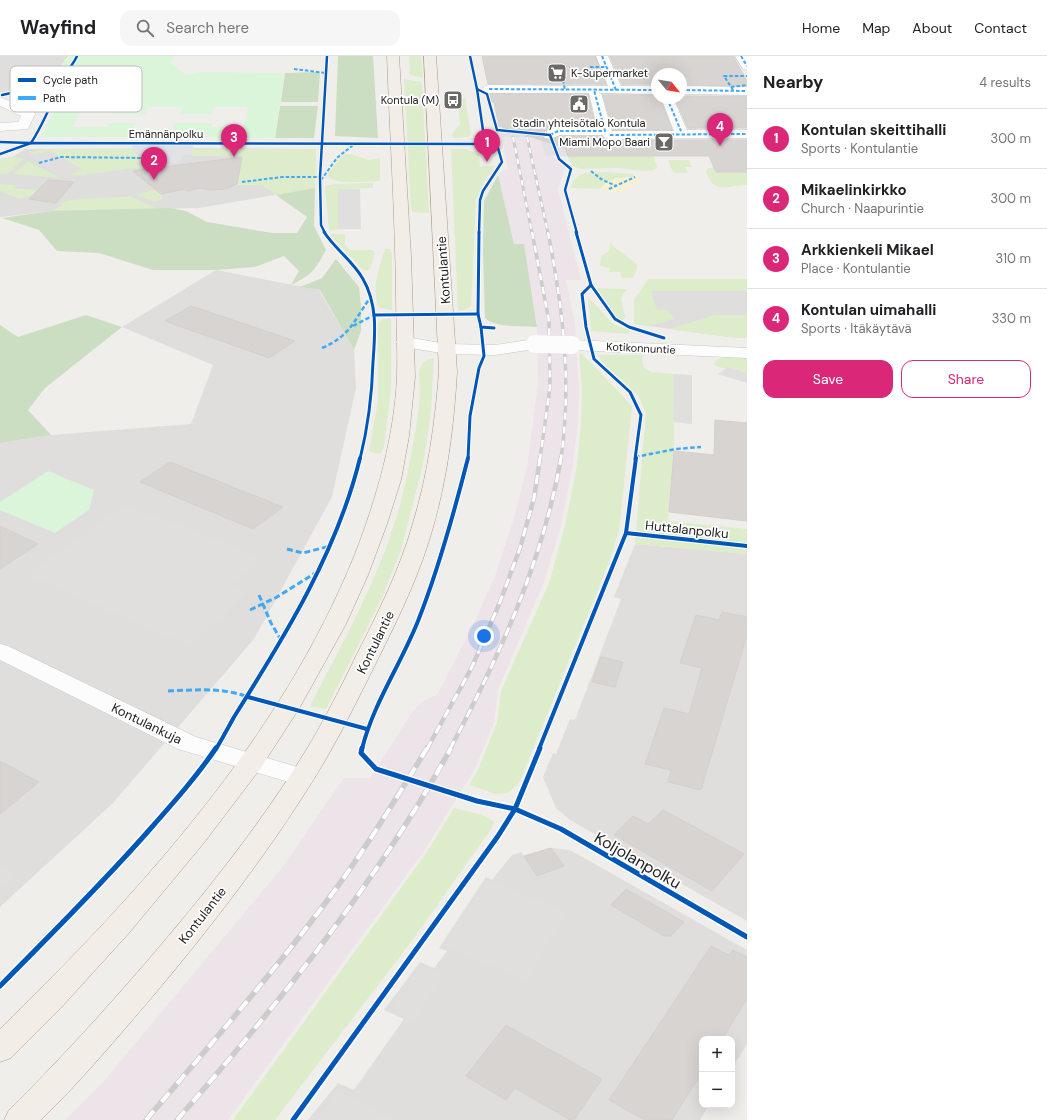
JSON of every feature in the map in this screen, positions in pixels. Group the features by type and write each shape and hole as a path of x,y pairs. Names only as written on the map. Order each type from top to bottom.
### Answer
{"main road":[{"path":"0,1049 47,1002 119,925 194,837 251,763 288,707 335,624 357,576 377,524 391,480 399,436 406,377 403,256 393,56"},
{"name":"Kontulantie","path":"20,1120 44,1097 114,1021 179,944 240,866 302,777 335,720 383,627 407,572 424,522 435,479 446,413 448,372 430,56"}],"street":[{"path":"741,56 747,66"},
{"path":"590,67 605,61 616,90"},
{"path":"747,76 724,76 732,88 747,91"},
{"path":"489,89 564,85 594,90 651,90"},
{"path":"687,90 732,88 747,85"},
{"path":"569,135 550,135 558,131 605,131 594,90"},
{"path":"0,101 10,106"},
{"path":"670,104 681,131"},
{"path":"0,127 23,126 28,114 24,112"},
{"path":"610,135 740,135"},
{"name":"Kotikonnuntie","path":"405,342 446,343 495,350 535,344 616,346 747,353"},
{"name":"Kontulankuja","path":"0,650 187,743 302,777"}],"shaded area":[{"path":"0,56 68,56 60,66 10,66 10,90 0,92"},
{"path":"592,56 616,56 627,70 633,86 651,87 651,104 685,104 697,131 666,131 661,120 617,120 621,134 569,134 570,137 564,144 559,146 565,148 567,156 545,156 540,137 502,137 499,128 593,128 588,113 595,110 587,108 582,94 492,94 489,89 533,86 532,80 573,80 575,87 597,87 589,65"},
{"path":"502,137 540,137 545,156 552,156 565,168 558,189 581,280 566,280 575,323 579,389 578,422 572,471 561,526 544,582 498,690 494,723 475,769 424,851 228,1120 65,1120 104,1081 281,869 344,778 370,778 412,712 424,700 437,695 471,630 495,576 514,518 527,467 538,384 537,323 524,245 514,244 498,175 503,170 508,170"},
{"path":"133,143 194,143 191,155 183,155 180,163 153,166 132,149"},
{"path":"25,149 316,149 315,188 199,208 51,211 0,217 0,159 13,157"},
{"path":"50,151 83,170 61,176 29,156"},
{"path":"338,189 360,189 361,229 338,229"},
{"path":"216,270 319,290 354,350 356,388 332,497 254,639 113,803 0,907 0,443 51,435 191,424 213,365 122,327"},
{"path":"649,279 747,279 747,338 728,337 634,324 634,300"},
{"path":"728,367 747,373 747,383 718,374"},
{"path":"674,374 692,375 692,424 673,422"},
{"path":"126,505 262,558 231,585 249,593 189,645 28,575"},
{"path":"635,544 747,554 747,921 570,820 556,808 543,777 553,753 556,754 570,719 575,720 621,599 614,597"},
{"path":"551,848 570,850 747,950 747,1044 735,1063 735,1036 699,1036 699,1108 707,1108 700,1120 308,1120 338,1083 354,1090 404,1019 384,1010 420,962 434,968 447,951 439,948 486,877 492,880 512,855 521,852 524,856"},
{"path":"0,865 16,874 0,888"},
{"path":"488,881 567,912 526,981 445,946"},
{"path":"422,965 445,975 414,1020 391,1008"},
{"path":"338,1090 392,1120 315,1120"}],"green space":[{"path":"68,56 175,56 170,63 186,75 202,72 285,73 275,138 171,137 175,123 212,123 212,127 244,127 248,107 214,107 212,114 181,114 182,107 148,107 146,114 113,114 114,112 142,112 142,66 60,66"},
{"path":"338,56 373,56 378,138 335,136"},
{"path":"409,56 421,56 423,78 410,75"},
{"path":"320,72 318,102 281,102 285,73"},
{"path":"404,79 422,82 429,213 413,212 411,209"},
{"path":"10,90 10,95 4,92"},
{"path":"465,98 471,134 468,137 453,138 452,134 460,124 458,99"},
{"path":"280,106 318,106 314,138 275,138"},
{"path":"53,112 80,112 73,127 107,127 109,123 135,123 130,137 41,137"},
{"path":"47,149 132,149 152,166 73,176 70,174 82,170 50,151 34,155 29,152"},
{"path":"192,149 316,149 315,188 276,195 262,185 233,185 237,184 242,156 193,156 191,155"},
{"path":"451,149 465,149 479,154 480,166 495,166 483,184 476,200 471,306 458,311"},
{"path":"346,154 351,154 368,160 380,158 380,181 343,182 336,181 327,175 341,157"},
{"path":"567,156 653,156 657,167 654,170 644,171 617,168 581,169 573,166"},
{"path":"13,157 23,159 8,174 0,174 0,159"},
{"path":"668,160 689,160 692,167 685,167 688,173 673,173"},
{"path":"28,161 60,178 14,174"},
{"path":"714,167 716,172 747,172 747,185 722,188 718,187 710,179 706,172 707,169"},
{"path":"590,172 634,174 632,177 623,177 610,181 600,189 571,188 573,182 580,175"},
{"path":"498,175 514,244 524,244 537,327 502,325 489,321 485,318 483,253 484,201"},
{"path":"373,183 373,188 338,189 338,229 329,231 325,186 336,184"},
{"path":"0,184 16,185 14,188 39,190 35,194 19,199 0,191"},
{"path":"315,188 314,226 326,250 319,263 309,275 291,285 299,271 284,256 255,267 216,270 153,270 99,253 57,251 39,230 2,218 51,211 170,208 186,211 207,222 272,233 297,233 307,217 276,195"},
{"path":"156,189 161,194 163,199 152,201 136,195"},
{"path":"129,196 158,209 51,211 63,205 57,204 66,201"},
{"path":"329,234 345,234 345,245 350,250 374,250 375,253 370,269 366,271 362,269"},
{"path":"611,242 613,246 637,264 637,269 633,278 622,278 620,272 609,272 610,268 600,266 601,256 608,252"},
{"path":"385,249 390,249 392,253 392,310 379,308 376,293 377,278"},
{"path":"336,259 359,287 361,331 354,350 320,290 300,287 322,278"},
{"path":"649,279 747,279 747,291 651,291 657,310 668,310 674,319 648,326 634,324 634,300"},
{"path":"596,288 627,289 621,298 625,317 623,320 617,318"},
{"path":"588,297 613,324 629,330 629,334 591,331"},
{"path":"86,315 122,327 45,388 28,410 51,435 0,443 0,325 18,337"},
{"path":"715,315 747,315 747,338 669,329"},
{"path":"391,318 391,389 384,446 381,453 377,454 369,451 378,401 378,324 381,320"},
{"path":"579,354 582,354 632,407 619,531 608,565 519,783 508,793 496,794 469,785 478,770 497,722 501,691 549,583 565,526 576,471 581,426 582,388"},
{"path":"599,355 642,355 643,367 651,372 674,374 674,451 668,521 747,529 747,554 635,544 646,413 638,395 601,361"},
{"path":"726,357 747,358 747,373 728,367 725,369 714,365 715,361"},
{"path":"434,358 431,412 423,465 401,550 382,598 326,709 310,706 368,592 391,533 401,502 416,431 420,390 420,368 422,364"},
{"path":"48,471 94,490 89,510 55,533 0,510 0,502"},
{"path":"454,808 490,819 494,822 491,829 414,938 275,1120 233,1120 427,852"}],"sand":[{"path":"638,177 642,181 619,192 600,189 610,181"}],"building":[{"path":"482,56 595,56 606,84 488,84"},
{"path":"610,56 733,56 747,81 747,86 687,85 687,68 651,68 651,84 622,84"},
{"path":"490,94 588,94 595,125 568,125 553,127 546,130 542,135 544,139 550,140 560,136 602,136 605,139 610,140 747,140 747,172 716,172 709,156 568,156 565,148 499,126 494,102 492,102"},
{"path":"603,95 651,95 651,104 662,104 672,130 613,130"},
{"path":"687,96 747,96 747,128 688,128 678,104 687,104"},
{"path":"242,157 237,184 226,189 211,190 200,188 187,191 185,189 161,194 133,171"},
{"path":"48,180 74,182 56,203 29,199"},
{"path":"191,306 295,341 269,358 165,321"},
{"path":"715,420 747,423 747,521 669,512 674,451 714,455"},
{"path":"170,462 283,507 253,529 140,482"},
{"path":"0,526 38,544 0,569"},
{"path":"722,612 747,617 747,635 701,790 668,782 671,770 645,764 664,708 689,714 702,668 680,663 696,615 719,620"},
{"path":"601,657 623,662 615,687 592,682"},
{"path":"0,761 39,782 0,814"},
{"path":"663,810 744,854 712,891 614,835 633,816 648,824"},
{"path":"551,848 564,866 537,876 524,856"},
{"path":"626,889 684,922 671,936 664,936 611,905"},
{"path":"711,946 729,955 733,950 747,957 747,999 724,1036 699,1036 699,1077 672,1120 645,1120 609,1100"},
{"path":"506,1025 602,1079 574,1120 570,1120 515,1088 506,1100 466,1076"}],"railway":[{"path":"513,137 532,233"},
{"path":"527,137 548,233"},
{"path":"532,232 549,321 550,387 540,459"},
{"path":"548,232 562,317 566,373 566,401 561,459"},
{"path":"427,749 472,667 500,602 520,548 534,498 540,458"},
{"path":"450,749 502,644 517,608 543,534 561,458"},
{"path":"146,1120 242,1007 313,920 371,838 427,748"},
{"path":"177,1120 289,987 324,941 391,847 451,748"}],"marked path":[{"path":"602,56 616,90"},
{"path":"741,56 747,66"},
{"path":"590,67 607,67"},
{"path":"294,69 326,73"},
{"path":"733,90 724,76 747,76"},
{"path":"563,80 565,90"},
{"path":"731,87 747,85"},
{"path":"489,89 651,90"},
{"path":"550,135 558,131 605,131 594,90"},
{"path":"687,90 747,91"},
{"path":"670,104 681,131"},
{"path":"610,135 747,134"},
{"path":"321,180 337,158 353,145"},
{"path":"39,163 61,157 142,158"},
{"path":"591,171 601,179 616,186"},
{"path":"242,182 282,177 320,177"},
{"path":"609,189 635,177"},
{"path":"322,348 340,339 351,328 370,298"},
{"path":"353,326 374,315"},
{"path":"635,457 676,449 701,447"},
{"path":"287,549 303,553 330,546"},
{"path":"250,610 277,597 317,572"},
{"path":"259,595 271,623 281,640"},
{"path":"168,691 219,690 229,691 248,697"}],"cycle path":[{"path":"72,66 77,56"},
{"path":"0,986 56,930 137,844 189,784 213,753 267,665 302,602 333,540 346,507 365,441 373,371 375,318 370,296 364,280 353,265 328,238 321,225 320,177 327,56"},
{"path":"470,56 477,89 485,144 498,148 502,162 483,191 480,200 478,314 481,327 494,328"},
{"path":"293,1120 498,836 515,809 626,533 641,415 630,392 594,359 586,327 582,294 591,285 565,190 571,169 559,159 550,135 497,130 487,94 477,89"},
{"path":"2,95 10,93"},
{"path":"0,142 31,143 39,131 48,112"},
{"name":"Emännänpolku","path":"0,154 31,143 485,144"},
{"path":"591,285 615,319 629,327 664,338"},
{"path":"374,315 478,314"},
{"name":"Koljolanpolku","path":"481,327 484,356 479,368 470,416 469,455 449,533 418,622 367,729 361,753 376,769 477,801 515,809 561,829 747,937"},
{"name":"Huttalanpolku","path":"626,533 747,546"},
{"path":"248,697 367,729"}],"place":[{"name":"K-Supermarket","path":"557,73"},
{"name":"Kontula (M)","path":"453,100"},
{"name":"Stadin yhteisötalo Kontula","path":"579,104"},
{"name":"Miami Mopo Baari","path":"664,142"},
{"name":"Kontulan uimahalli","path":"720,146"},
{"name":"Arkkienkeli Mikael","path":"234,157"},
{"name":"Kontulan skeittihalli","path":"487,162"},
{"name":"Mikaelinkirkko","path":"154,180"}]}
